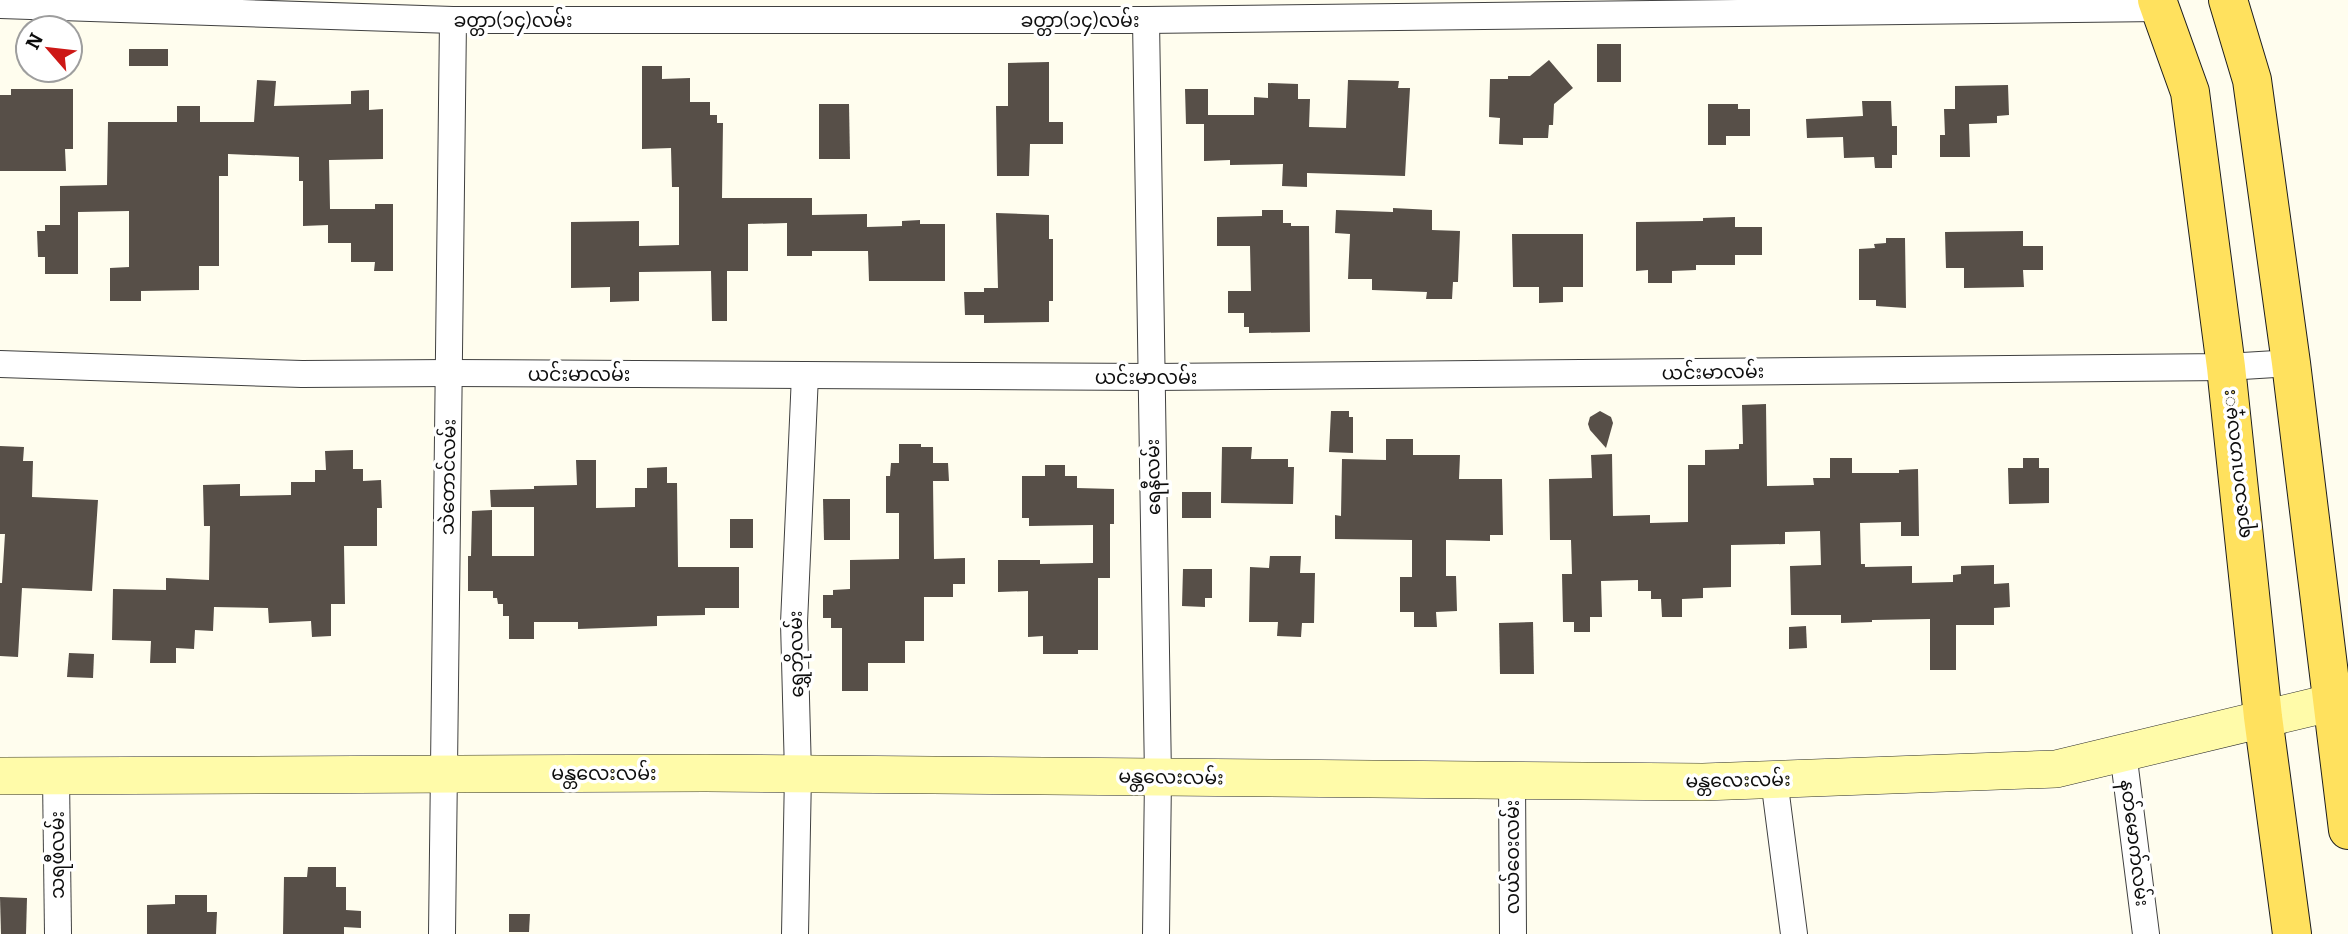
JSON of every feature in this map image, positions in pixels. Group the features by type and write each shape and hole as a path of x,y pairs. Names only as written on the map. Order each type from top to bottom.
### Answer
{"main road":[{"path":"2228,0 2252,80 2341,699 2348,830"},
{"name":"ရာဇသဂၤဟလမ္း","path":"2159,4 2190,92 2226,367 2263,717 2292,934"},
{"name":"မန္တလေးလမ်း","path":"0,776 798,773 1703,782 2056,769 2341,699"}],"street":[{"name":"ခတ္တာ(၁၄)လမ်း","path":"0,5 453,20 1146,20 2159,4"},
{"name":"သဲတောင်လမ်း","path":"442,934 453,20"},
{"name":"ရေနီလမ်း","path":"1146,20 1158,777 1156,934"},
{"name":"ယင်းမာလမ်း","path":"0,364 302,374 1152,377 2226,367 2291,363"},
{"name":"ရွှေဘိုလမ်း","path":"795,934 798,773 794,623 806,375"},
{"name":"နတ်မောက်လမ်း","path":"2123,752 2146,934"},
{"name":"သရဖီလမ်း","path":"56,777 58,934"},
{"path":"1774,779 1794,934"},
{"name":"လယ်ဝေးလမ်း","path":"1512,780 1513,934"}],"building":[{"path":"1597,44 1621,44 1621,82 1597,82"},
{"path":"129,49 168,49 168,66 129,66"},
{"path":"1549,60 1573,88 1554,104 1553,125 1549,125 1548,138 1523,138 1523,145 1499,144 1500,118 1489,117 1490,79 1530,76"},
{"path":"1049,62 1049,122 1063,122 1063,144 1030,144 1029,176 997,176 996,106 1008,106 1008,63"},
{"path":"642,66 662,66 662,79 690,78 690,102 710,102 710,115 717,115 717,123 723,123 722,198 812,198 812,215 867,214 867,227 902,226 902,221 920,220 920,224 945,224 945,281 869,281 868,251 812,251 812,256 787,256 787,223 748,224 748,271 727,271 727,321 712,321 711,271 639,272 639,301 610,302 610,287 571,288 571,222 639,221 639,246 679,245 679,187 672,187 671,148 642,149"},
{"path":"257,80 276,81 274,106 351,104 351,91 369,90 369,110 383,109 383,159 329,160 330,209 375,209 375,204 393,204 393,271 374,271 375,262 351,262 351,243 328,243 328,225 303,226 303,181 299,181 299,157 228,154 228,176 219,176 219,266 199,266 199,290 141,291 141,301 110,301 110,268 129,267 129,211 78,212 78,274 45,274 45,257 38,257 37,231 45,231 45,225 60,225 60,186 107,185 108,122 177,122 177,106 200,106 200,122 254,122"},
{"path":"1348,80 1399,81 1398,88 1410,88 1405,176 1307,173 1307,187 1282,186 1283,164 1230,165 1230,160 1204,161 1204,124 1186,124 1185,89 1208,89 1208,115 1254,115 1254,97 1268,98 1268,83 1298,84 1298,99 1310,99 1309,127 1346,128"},
{"path":"2008,85 2009,115 1997,116 1997,123 1969,124 1970,157 1940,157 1940,135 1945,135 1944,109 1955,109 1955,86"},
{"path":"11,89 73,89 73,149 65,149 66,171 0,171 0,95 11,95"},
{"path":"1862,101 1891,101 1892,126 1897,126 1897,155 1892,155 1892,168 1875,168 1874,157 1844,158 1843,137 1807,138 1806,119 1863,116"},
{"path":"819,104 849,104 850,159 819,159"},
{"path":"1708,104 1738,104 1738,109 1750,109 1750,136 1726,136 1726,145 1708,145"},
{"path":"1393,208 1432,210 1432,230 1460,231 1458,282 1453,282 1452,299 1426,299 1427,292 1372,290 1372,279 1348,279 1350,234 1335,233 1336,210 1393,212"},
{"path":"1262,210 1283,210 1283,223 1309,226 1310,332 1249,333 1249,327 1244,327 1244,313 1228,313 1228,291 1251,291 1250,246 1217,246 1217,217 1262,216"},
{"path":"996,213 1049,215 1049,239 1053,239 1053,301 1049,301 1049,322 984,323 984,315 965,315 964,292 984,292 984,288 998,288"},
{"path":"1735,217 1735,227 1762,227 1762,255 1735,255 1735,265 1696,265 1696,270 1672,271 1672,283 1648,283 1648,270 1636,271 1636,222 1703,221 1703,218"},
{"path":"2023,231 2023,246 2043,246 2043,270 2023,270 2024,287 1964,288 1964,268 1946,268 1945,232"},
{"path":"1512,234 1583,234 1583,287 1563,287 1563,302 1539,303 1539,287 1513,287"},
{"path":"1886,238 1905,238 1906,308 1876,306 1876,300 1859,300 1859,249 1875,248 1874,244 1886,243"},
{"path":"1766,404 1767,486 1814,485 1813,478 1830,478 1830,458 1852,458 1852,473 1899,473 1899,470 1918,469 1919,536 1901,536 1901,522 1860,523 1861,564 1865,564 1865,567 1912,566 1912,583 1953,582 1953,575 1961,574 1961,566 1994,565 1994,584 2009,583 2010,607 1994,608 1994,625 1956,625 1956,670 1930,670 1930,619 1841,623 1841,615 1791,615 1790,566 1821,565 1820,531 1785,532 1785,544 1731,545 1731,587 1703,588 1703,598 1682,599 1682,617 1662,617 1661,599 1651,599 1651,591 1638,591 1638,580 1601,581 1602,617 1590,617 1590,632 1574,632 1574,622 1563,622 1562,574 1572,574 1571,540 1550,540 1549,479 1592,478 1591,455 1612,454 1613,516 1650,515 1650,523 1688,522 1688,465 1705,465 1705,450 1739,449 1739,444 1743,444 1742,405"},
{"path":"1331,411 1349,411 1349,417 1353,417 1353,453 1329,452"},
{"path":"1600,411 1611,417 1613,423 1606,448 1588,424 1590,417"},
{"path":"1386,439 1413,439 1413,455 1460,455 1459,479 1502,479 1503,535 1490,535 1490,541 1446,540 1446,576 1456,576 1457,611 1436,612 1437,627 1414,627 1414,612 1400,612 1400,577 1412,577 1412,540 1335,539 1335,515 1341,516 1342,459 1386,460"},
{"path":"899,444 933,447 933,463 948,463 949,481 933,481 934,559 965,558 965,584 953,584 953,597 924,597 924,641 905,641 905,663 868,663 868,691 842,691 842,628 831,628 831,618 823,618 823,595 833,595 833,590 850,589 850,560 899,559 899,513 886,513 886,476 890,476 891,463 899,463"},
{"path":"0,446 24,447 23,461 33,461 32,497 98,500 92,591 22,588 18,657 0,656 0,583 5,534 0,534"},
{"path":"1222,447 1252,447 1251,459 1288,459 1288,467 1294,467 1293,504 1221,503"},
{"path":"353,450 353,469 363,469 363,481 381,480 382,508 377,508 377,546 344,546 345,604 331,604 331,636 312,637 311,621 269,623 268,608 214,607 213,631 195,630 194,649 176,648 176,663 150,663 151,641 112,640 113,589 166,590 166,578 209,580 210,526 204,526 203,485 240,484 240,496 291,495 291,482 315,482 315,470 326,470 325,451"},
{"path":"2023,458 2039,458 2039,468 2049,468 2049,503 2009,504 2008,468 2023,468"},
{"path":"576,460 596,460 596,508 635,507 635,488 647,488 647,468 667,467 667,483 677,483 678,567 739,567 739,608 705,608 705,615 657,616 657,626 578,629 578,622 534,622 534,639 509,639 509,616 503,616 503,604 498,604 497,598 493,598 493,591 468,591 472,511 492,510 492,556 534,556 534,507 491,507 490,490 577,485"},
{"path":"1045,465 1065,465 1065,476 1077,476 1077,488 1114,489 1114,524 1110,524 1110,578 1098,578 1098,650 1078,650 1078,654 1043,654 1043,636 1028,637 1028,591 998,592 998,560 1040,560 1040,564 1093,563 1093,525 1029,526 1029,518 1022,518 1022,476 1045,476"},
{"path":"1182,492 1211,492 1211,518 1182,518"},
{"path":"823,499 850,499 850,540 824,540"},
{"path":"730,519 753,519 753,548 730,548"},
{"path":"1270,556 1301,556 1300,573 1315,573 1314,623 1302,623 1301,637 1277,636 1278,622 1249,622 1250,567 1269,568"},
{"path":"1183,569 1212,569 1212,598 1205,598 1205,607 1182,606"},
{"path":"1533,622 1534,674 1500,674 1499,623"},
{"path":"1806,626 1807,648 1789,649 1789,627"},
{"path":"69,653 94,654 93,678 67,677"},
{"path":"308,867 336,867 336,887 346,887 346,910 361,911 361,928 344,927 344,934 283,934 284,877 307,877"},
{"path":"175,895 207,895 207,912 217,912 216,934 147,934 147,905 175,904"},
{"path":"0,897 27,898 26,934 1,934"},
{"path":"509,914 530,914 529,932 509,932"}]}
